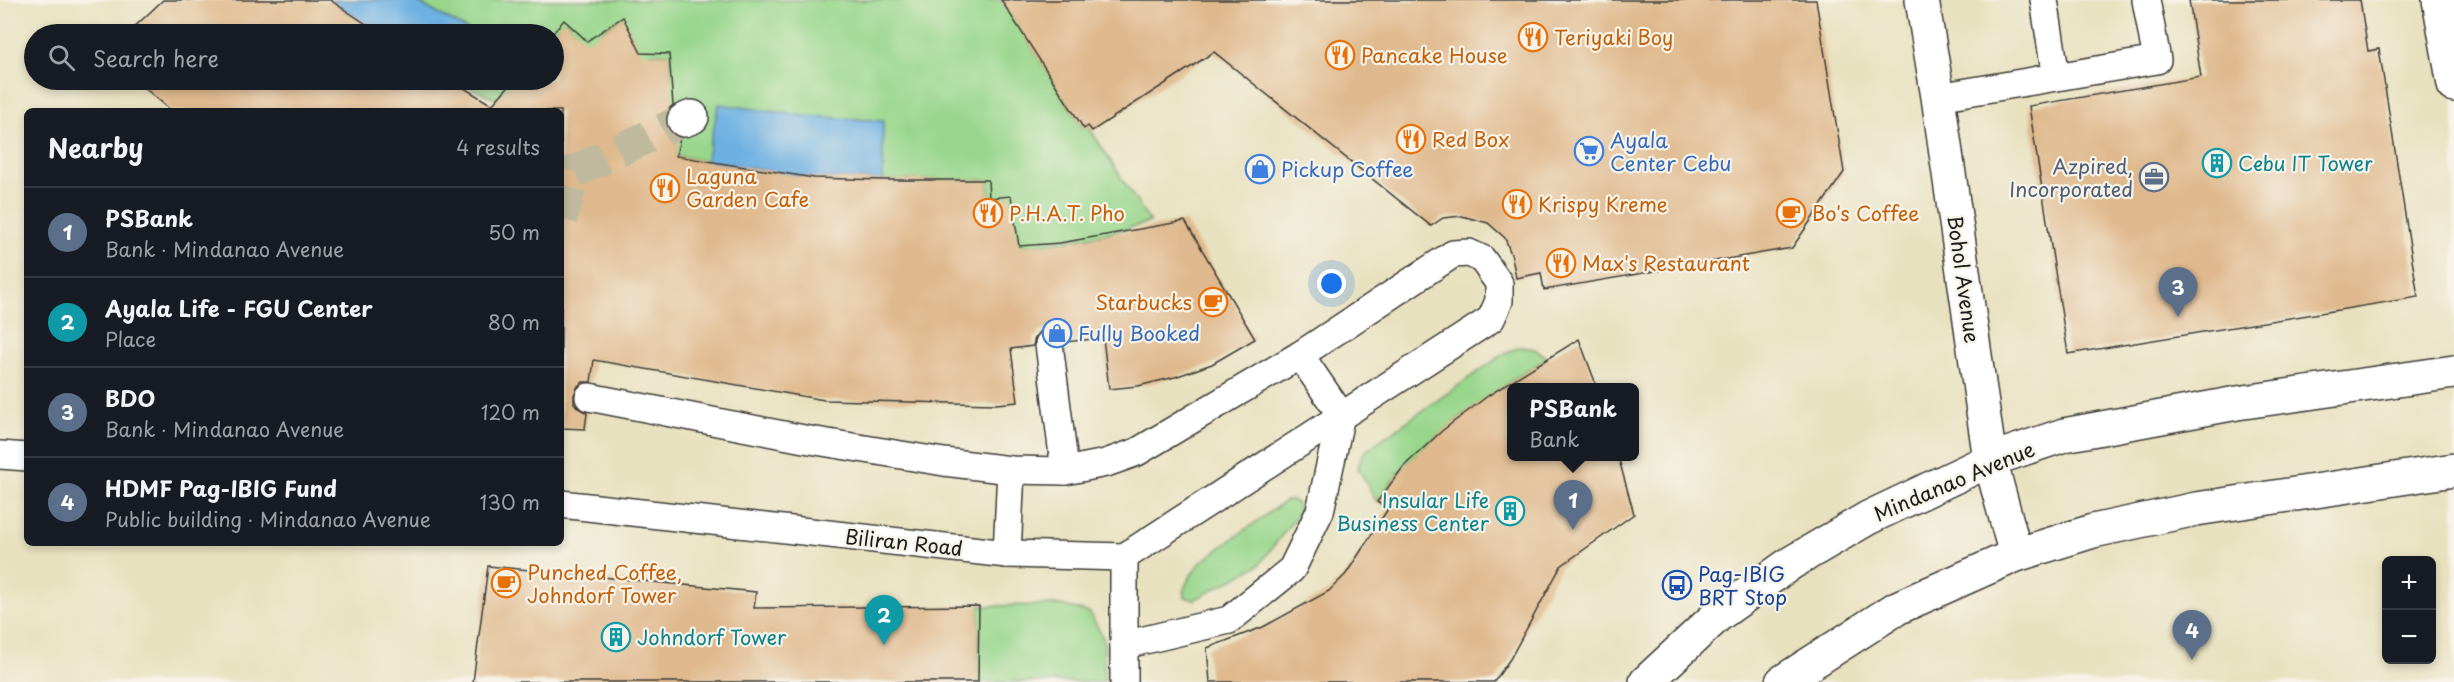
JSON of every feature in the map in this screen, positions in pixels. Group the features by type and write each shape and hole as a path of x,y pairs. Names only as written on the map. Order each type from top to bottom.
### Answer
{"street":[{"name":"Bohol Avenue","path":"1922,0 1990,460 2016,555"},
{"path":"2439,0 2454,85"},
{"name":"Mindanao Avenue","path":"1646,682 1718,615 1791,563 1868,518 1990,460 2064,435 2237,403 2454,372"},
{"path":"1782,682 1897,608 2016,555 2093,531 2196,509 2454,470"}],"lane":[{"path":"2044,0 2056,77"},
{"path":"1938,96 2157,60 2146,0"},
{"path":"589,397 804,440 1011,470 1065,471 1106,463 1137,452 1300,355 1453,254 1469,253 1482,259 1499,283 1499,301 1491,319 1124,557 1124,682"},
{"path":"1049,344 1065,471"},
{"path":"1124,645 1229,620 1292,569 1320,511 1341,415 1300,355"},
{"path":"0,455 24,458"},
{"path":"1007,554 1011,470"},
{"name":"Biliran Road","path":"564,504 1007,554 1124,557"}],"green space":[{"path":"413,0 1002,0 1083,128 1088,126 1150,222 1085,238 1019,246 989,198 988,180 883,180 882,121 805,116 706,161 668,154 681,133 677,108 666,110 671,79 669,54 652,53 636,60 632,35 622,18 605,28 589,46 565,20 561,24 457,24"},
{"path":"476,90 509,90 508,105"},
{"path":"1520,347 1535,349 1547,358 1507,383 1438,435 1402,469 1377,502 1358,468 1362,455 1505,353"},
{"path":"1292,500 1298,505 1298,514 1259,565 1194,600 1185,597 1184,589 1189,578 1201,562 1285,501"},
{"path":"1061,605 1090,613 1104,640 1104,682 978,682 979,606"}],"water":[{"path":"330,0 413,0 457,24 366,24"},
{"path":"719,104 805,116 883,121 883,180 814,178 706,161"}],"building":[{"path":"163,0 330,0 366,24 138,24"},
{"name":"Ayala Center Cebu","path":"1001,0 1816,0 1844,172 1792,248 1544,290 1541,273 1516,278 1505,238 1488,223 1462,216 1443,218 1431,226 1214,52 1092,131 1088,126 1084,129"},
{"name":"Cebu IT Tower","path":"2189,0 2360,0 2368,51 2379,49 2418,297 2068,354 2029,106 2201,77"},
{"path":"623,17 641,53 669,54 673,105 665,118 672,134 680,138 676,156 814,178 988,180 989,198 1011,196 1019,246 1060,243 1185,221 1255,339 1212,364 1175,377 1138,386 1109,389 1103,338 1065,342 1056,330 1046,329 1035,337 1033,346 1011,349 1018,402 996,404 824,400 594,360 591,382 583,382 578,386 574,395 574,403 587,413 585,429 564,428 564,108 168,108 147,90 467,90 492,105 505,90 564,90 564,24 561,24 564,20 587,41"},
{"name":"Insular Life Business Center","path":"1579,339 1596,383 1508,383"},
{"name":"Insular Life Business Center","path":"1507,384 1507,461 1619,461 1634,514 1561,566 1510,659 1494,682 1210,682 1207,648 1263,627 1329,591 1346,574 1388,509 1377,502 1404,466 1443,430"},
{"name":"Johndorf Tower","path":"488,566 756,592 754,608 979,606 978,682 473,682"}],"tunnel":[{"path":"564,209 575,171 684,120"}],"place":[{"name":"Teriyaki Boy","path":"1533,37"},
{"name":"Pancake House","path":"1340,55"},
{"name":"Red Box","path":"1411,139"},
{"name":"Ayala Center Cebu","path":"1589,151"},
{"name":"Cebu IT Tower","path":"2217,163"},
{"name":"Pickup Coffee","path":"1260,169"},
{"name":"Azpired, Incorporated","path":"2154,177"},
{"name":"Laguna Garden Cafe","path":"665,188"},
{"name":"Krispy Kreme","path":"1517,204"},
{"name":"P.H.A.T. Pho","path":"988,213"},
{"name":"Bo's Coffee","path":"1791,213"},
{"name":"Max's Restaurant","path":"1561,263"},
{"name":"Starbucks","path":"1213,302"},
{"name":"BDO","path":"2178,317"},
{"name":"Fully Booked","path":"1057,333"},
{"name":"Insular Life Business Center","path":"1510,511"},
{"name":"PSBank","path":"1573,530"},
{"name":"Punched Coffee, Johndorf Tower","path":"506,583"},
{"name":"Pag-IBIG BRT Stop","path":"1677,585"},
{"name":"Johndorf Tower","path":"616,637"},
{"name":"Ayala Life - FGU Center","path":"884,645"},
{"name":"HDMF Pag-IBIG Fund","path":"2192,660"}]}
